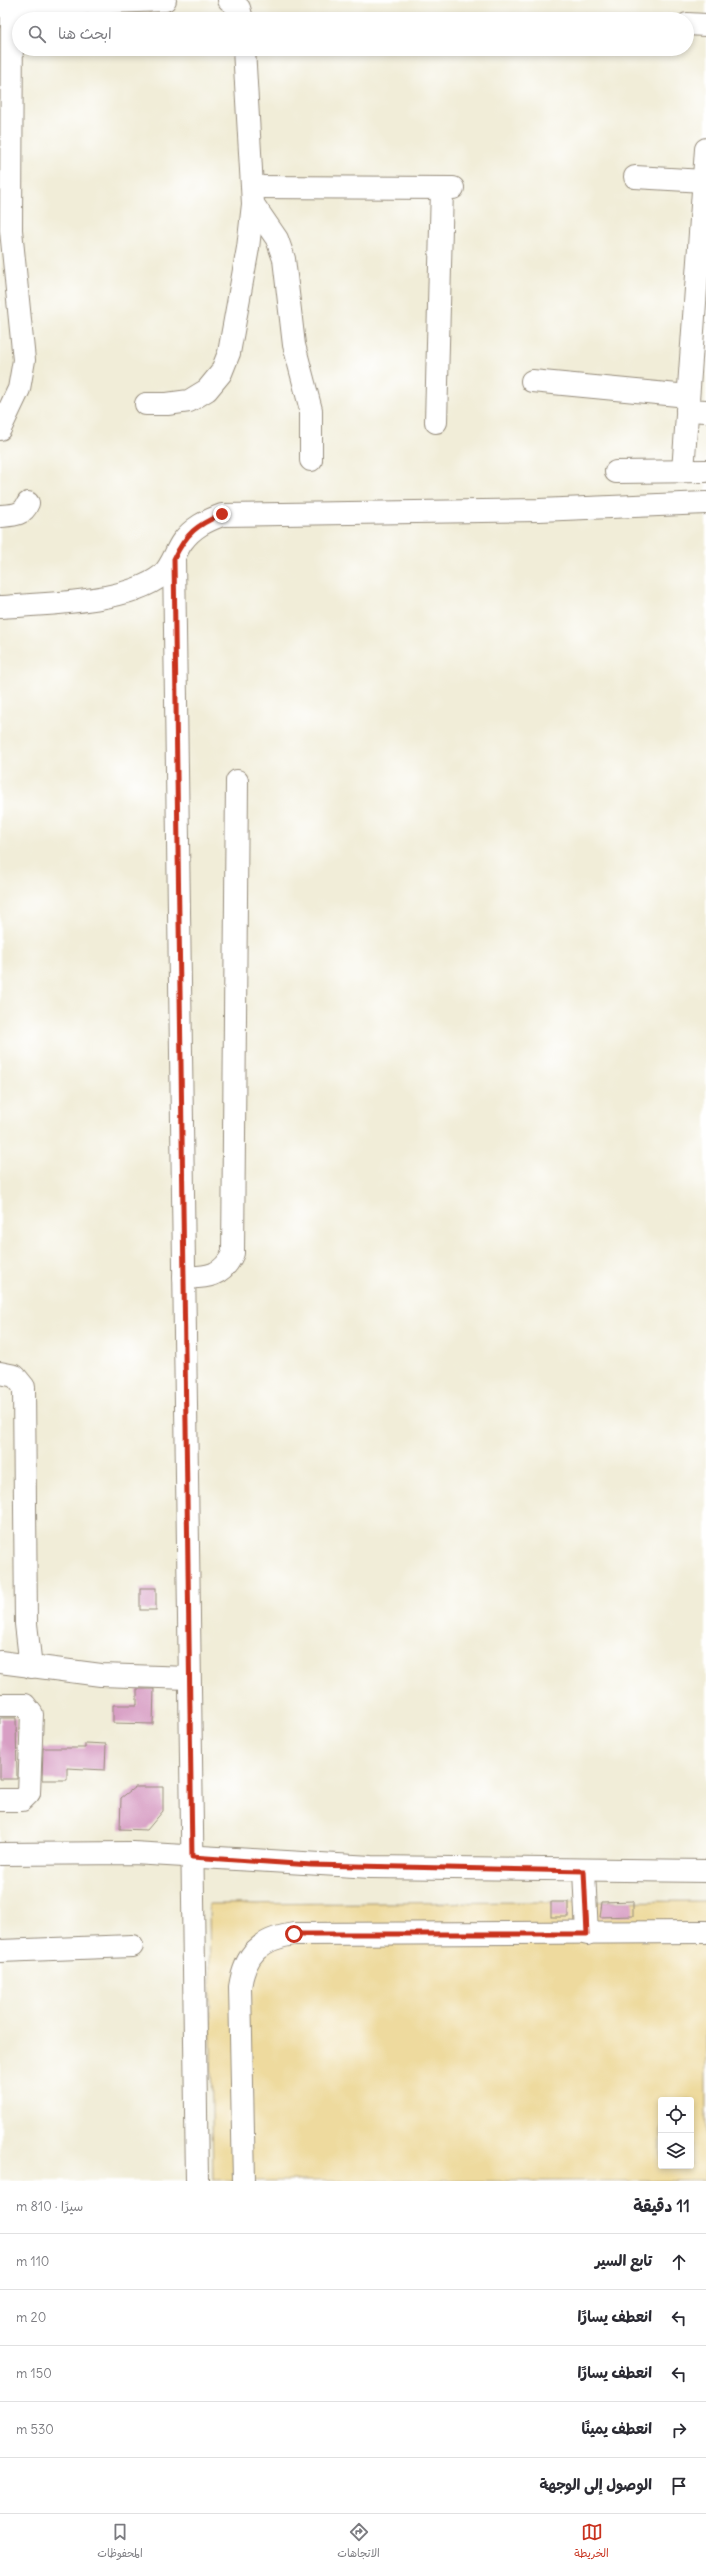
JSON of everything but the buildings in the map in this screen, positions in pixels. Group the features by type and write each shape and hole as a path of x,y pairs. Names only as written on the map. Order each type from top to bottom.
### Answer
{"street":[{"path":"0,429 19,389 24,360 11,230 6,6 165,0"},
{"path":"229,0 239,8 240,12"},
{"path":"694,24 706,24"},
{"path":"146,404 189,401 207,390 221,373 229,353 253,195 244,56"},
{"path":"683,471 694,406 706,149"},
{"path":"635,177 704,189"},
{"path":"253,195 447,188 436,422"},
{"path":"253,195 274,233 284,260 291,330 311,410 311,460"},
{"path":"532,381 694,406"},
{"path":"616,472 706,471"},
{"path":"0,516 19,514 23,512 28,503"},
{"path":"0,607 48,604 130,592 148,585 163,574 174,559 182,542 199,524 222,514 538,510 706,503"},
{"path":"174,559 197,2181"},
{"path":"184,1277 211,1276 225,1267 233,1253 238,781"},
{"path":"0,1373 16,1376 24,1387 26,1624 31,1667"},
{"path":"0,1662 101,1675 189,1678"},
{"path":"0,1705 25,1705 32,1714 29,1793 22,1800 0,1800"},
{"path":"0,1854 118,1853 311,1865 584,1871 706,1871"},
{"path":"584,1871 587,1934"},
{"path":"244,2181 240,1987 245,1966 250,1956 262,1944 277,1937 294,1934 587,1934 706,1932"},
{"path":"0,1952 132,1946"}],"sand":[{"path":"706,1901 706,2181 213,2181 209,1904"}],"route":[{"path":"222,514 199,524 182,542 174,559 192,1857 311,1865 584,1871 587,1934 294,1934"}]}
